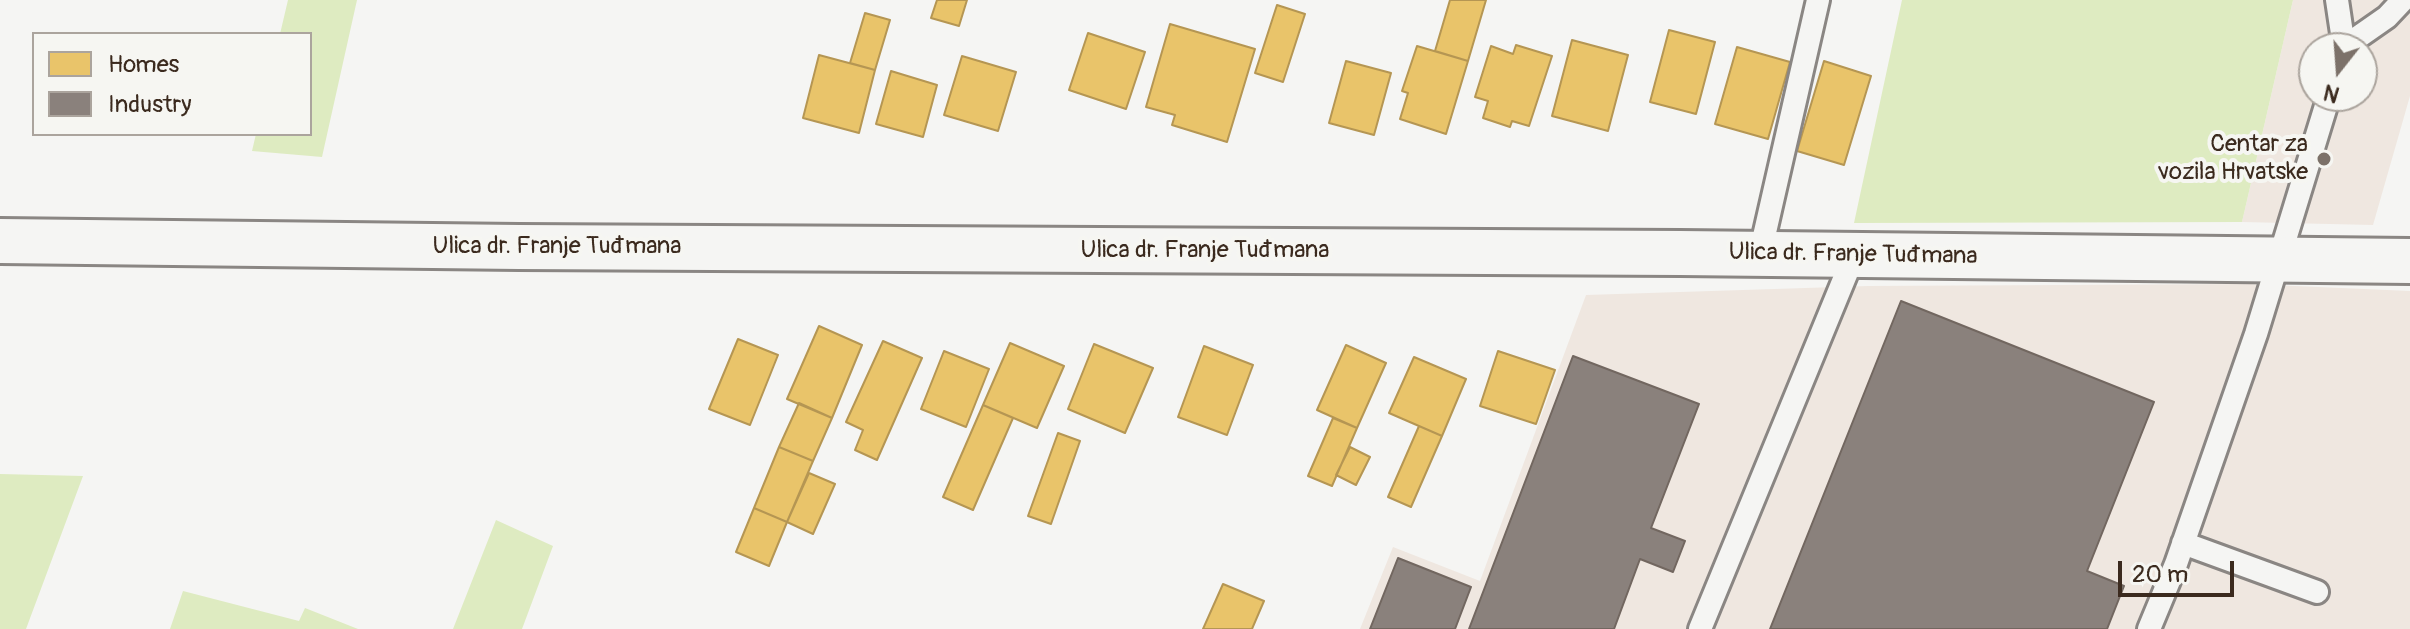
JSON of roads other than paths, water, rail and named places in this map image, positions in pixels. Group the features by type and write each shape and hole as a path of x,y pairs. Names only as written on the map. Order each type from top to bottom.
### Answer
{"main road":[{"name":"Ulica dr. Franje Tuđmana","path":"0,241 2410,261"}],"lane":[{"path":"1760,254 1818,0"},
{"path":"2337,0 2341,32"},
{"path":"2365,32 2387,17 2403,0"},
{"path":"2149,629 2183,543 2256,334 2324,112"},
{"path":"1700,629 1854,255"},
{"path":"2183,543 2317,592"}],"place":[{"name":"Centar za vozila Hrvatske","path":"2324,159"}]}
